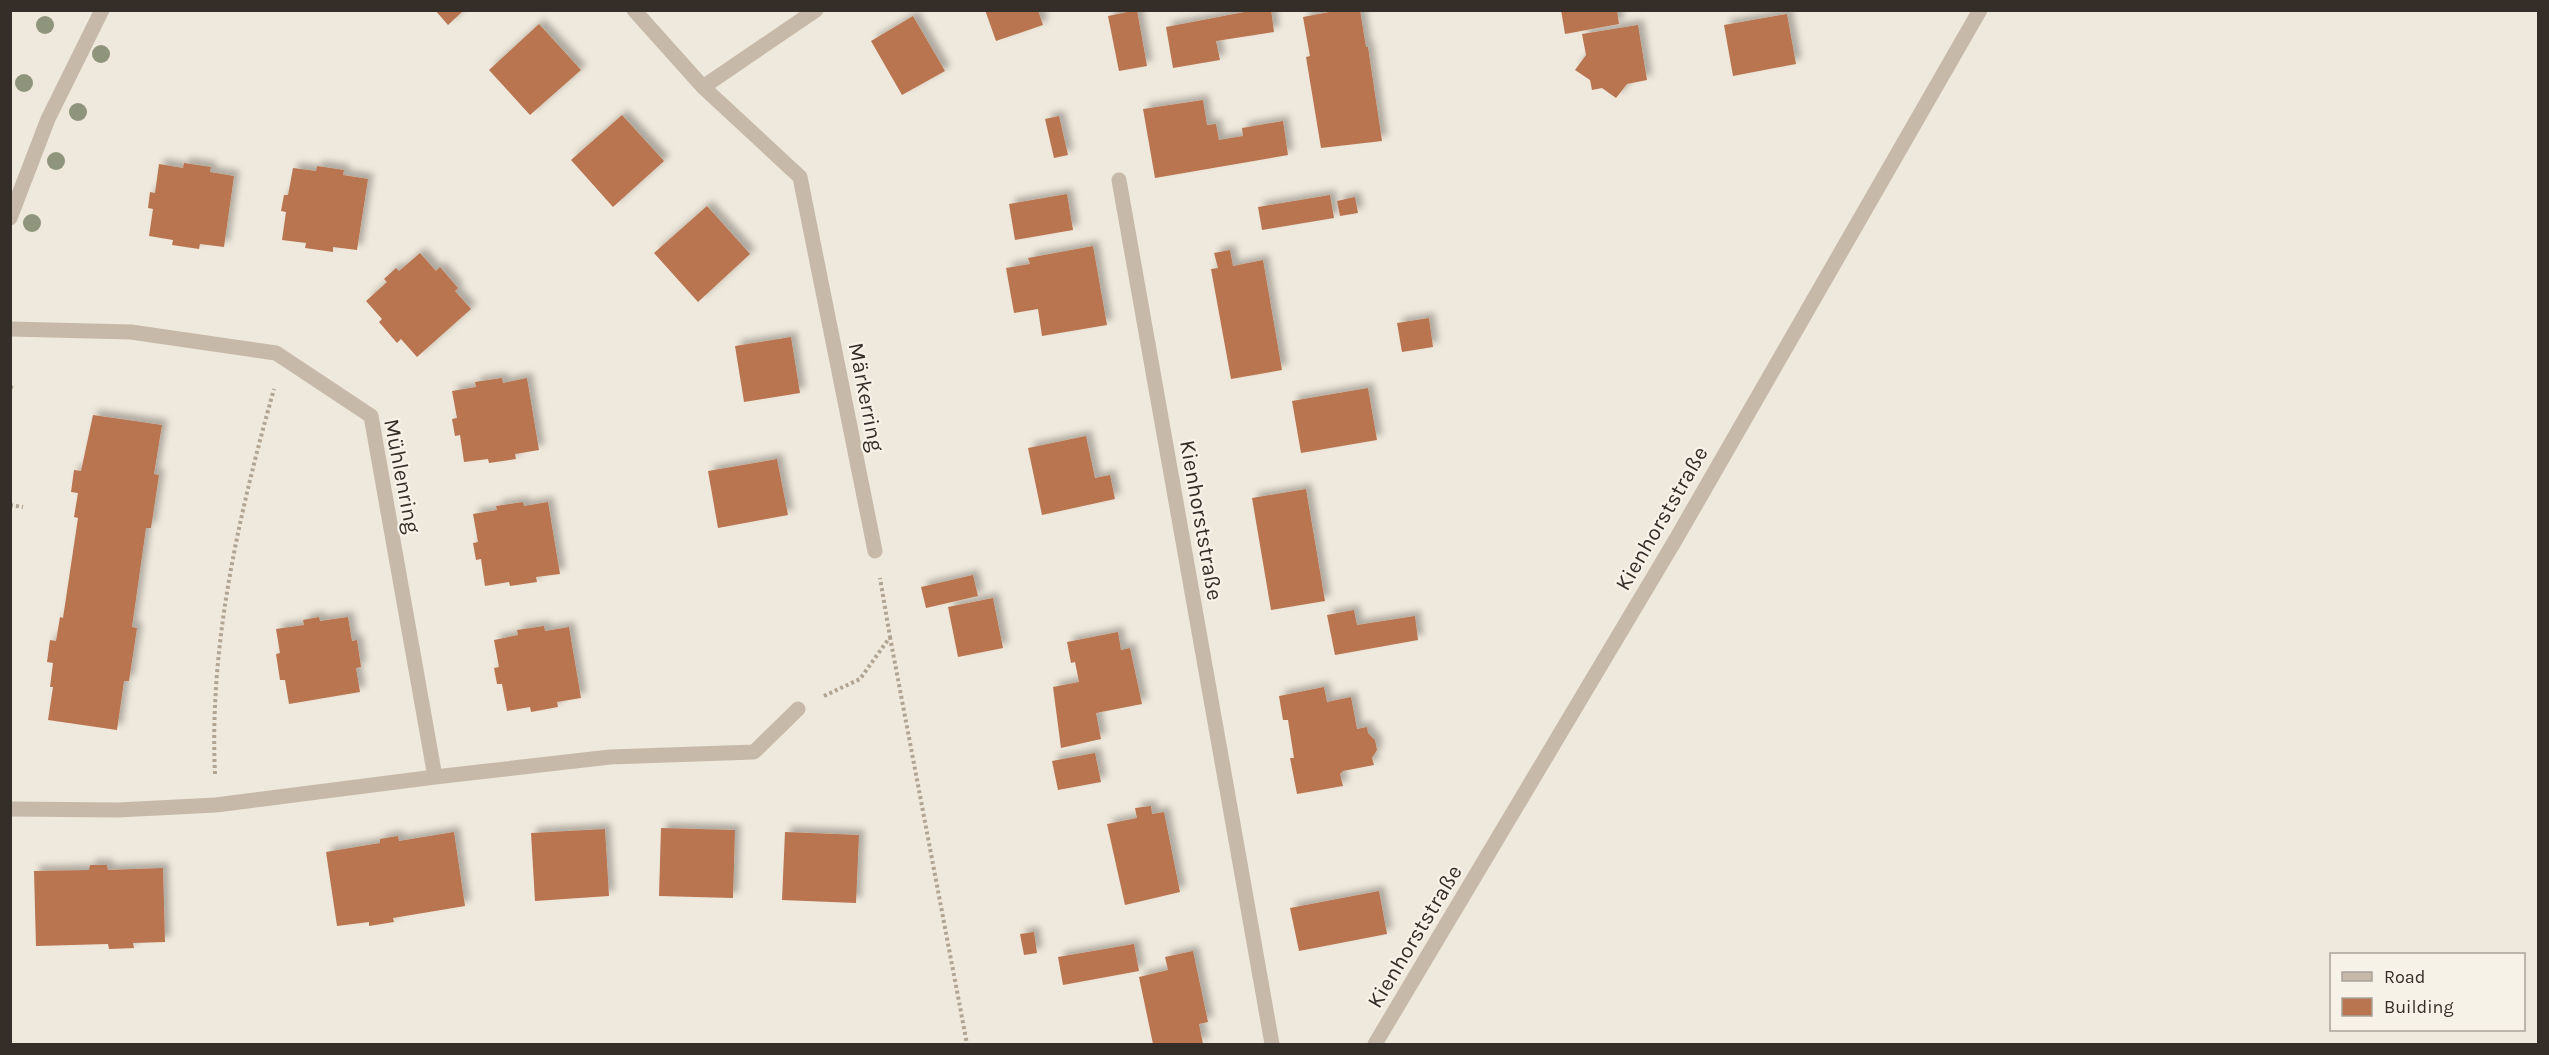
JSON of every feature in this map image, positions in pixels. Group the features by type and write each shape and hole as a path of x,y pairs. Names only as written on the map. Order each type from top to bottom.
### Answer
{"street":[{"path":"10,218 48,118 102,10"},
{"name":"Märkerring","path":"634,10 703,87 800,177 875,551"},
{"path":"703,87 816,10"},
{"name":"Kienhorststraße","path":"1375,1044 1676,539 1980,10"},
{"name":"Kienhorststraße","path":"1119,180 1272,1044"},
{"name":"Mühlenring","path":"10,329 131,332 276,353 371,416 435,777"},
{"path":"10,809 118,810 216,805 610,757 754,753 798,709"}],"path":[{"path":"216,805 213,737 217,677 230,572 249,486 283,357"},
{"path":"10,505 23,507"},
{"path":"875,551 967,1044"},
{"path":"798,709 860,679 890,637"}],"building":[{"path":"435,10 464,10 448,25"},
{"path":"985,10 1038,10 1043,25 996,41"},
{"path":"1137,10 1147,66 1119,71 1108,16"},
{"path":"1255,10 1271,10 1274,32 1216,41 1220,60 1173,68 1166,27"},
{"path":"1340,10 1360,10 1382,141 1321,148 1306,57 1310,56 1303,17"},
{"path":"1561,10 1617,10 1619,24 1565,34"},
{"path":"1787,14 1796,64 1733,76 1724,25"},
{"path":"913,16 945,71 902,95 871,41"},
{"path":"539,24 581,70 530,115 489,70"},
{"path":"1638,25 1647,80 1627,84 1616,98 1602,88 1592,90 1590,80 1575,70 1586,55 1582,34"},
{"path":"1203,100 1207,125 1216,124 1219,140 1243,136 1242,128 1283,121 1288,155 1155,178 1143,109"},
{"path":"622,115 664,161 613,207 571,160"},
{"path":"1059,116 1068,155 1054,158 1045,119"},
{"path":"184,163 211,167 210,172 234,176 224,247 200,244 199,249 172,245 173,240 149,236 153,209 148,208 150,192 155,193 159,164 183,168"},
{"path":"317,166 344,170 343,175 368,179 357,250 333,247 333,252 305,248 306,243 282,240 286,212 281,211 284,195 288,195 293,168 316,171"},
{"path":"1067,194 1073,230 1015,240 1009,204"},
{"path":"1330,195 1334,218 1262,230 1258,207"},
{"path":"1355,197 1358,213 1340,216 1337,201"},
{"path":"707,206 750,254 698,302 654,253"},
{"path":"1093,246 1107,325 1042,336 1038,309 1014,313 1006,268 1030,264 1028,258"},
{"path":"1230,250 1233,266 1263,260 1282,370 1231,379 1211,269 1218,268 1214,253"},
{"path":"420,253 436,271 440,267 458,288 455,291 471,309 417,357 401,339 397,343 379,322 382,319 366,301 387,282 384,279 396,268 399,271"},
{"path":"1429,318 1433,347 1402,352 1397,323"},
{"path":"791,337 800,393 744,402 735,346"},
{"path":"502,378 503,383 527,378 539,450 515,454 516,459 489,463 488,459 464,462 460,435 455,436 452,419 457,418 452,391 476,387 475,382"},
{"path":"1368,388 1377,440 1301,453 1292,401"},
{"path":"93,415 162,425 154,474 159,475 151,528 146,528 132,627 137,628 129,681 124,681 117,730 48,720 53,687 50,687 53,663 47,662 50,640 56,641 60,617 63,618 78,518 74,517 78,493 71,492 74,470 81,471"},
{"path":"1086,436 1095,478 1110,475 1115,499 1042,515 1028,448"},
{"path":"777,459 788,515 718,528 708,471"},
{"path":"1306,489 1325,601 1271,610 1252,498"},
{"path":"523,502 524,506 548,502 560,574 536,577 537,582 510,586 509,582 485,586 481,559 476,560 473,543 478,542 473,514 497,510 496,506"},
{"path":"973,575 978,596 926,608 921,587"},
{"path":"993,598 1003,648 958,657 948,607"},
{"path":"1354,610 1357,625 1415,616 1418,640 1335,655 1327,615"},
{"path":"319,617 320,621 348,617 352,641 357,640 361,667 356,668 360,692 289,704 285,680 280,680 276,654 280,653 276,629 304,625 303,620"},
{"path":"544,626 545,631 569,627 581,698 557,702 558,707 531,712 530,707 507,711 502,684 497,684 494,668 499,667 494,640 518,635 517,630"},
{"path":"1118,632 1121,650 1130,648 1142,704 1096,713 1101,739 1061,748 1053,687 1079,682 1075,662 1071,663 1067,642"},
{"path":"1324,687 1327,702 1351,697 1357,729 1367,727 1368,733 1375,740 1377,750 1372,758 1374,765 1343,771 1340,774 1343,786 1297,794 1290,758 1294,758 1288,720 1283,720 1279,696"},
{"path":"1095,753 1101,782 1058,790 1052,761"},
{"path":"1151,806 1152,814 1164,812 1180,892 1125,905 1107,824 1137,818 1135,808"},
{"path":"661,828 735,830 733,898 659,896"},
{"path":"605,829 609,896 535,901 531,833"},
{"path":"454,832 465,906 393,918 394,922 369,926 369,922 337,926 326,852 380,843 380,839 398,836 399,841"},
{"path":"785,832 859,835 856,903 782,900"},
{"path":"90,865 107,865 108,870 163,868 165,942 133,943 134,948 109,949 108,944 36,946 34,871 89,870"},
{"path":"1379,891 1387,934 1299,951 1290,908"},
{"path":"1034,932 1037,953 1024,955 1020,934"},
{"path":"1134,944 1139,971 1063,985 1058,957"},
{"path":"1193,951 1208,1022 1199,1024 1203,1044 1153,1044 1139,977 1168,970 1165,957"}]}
